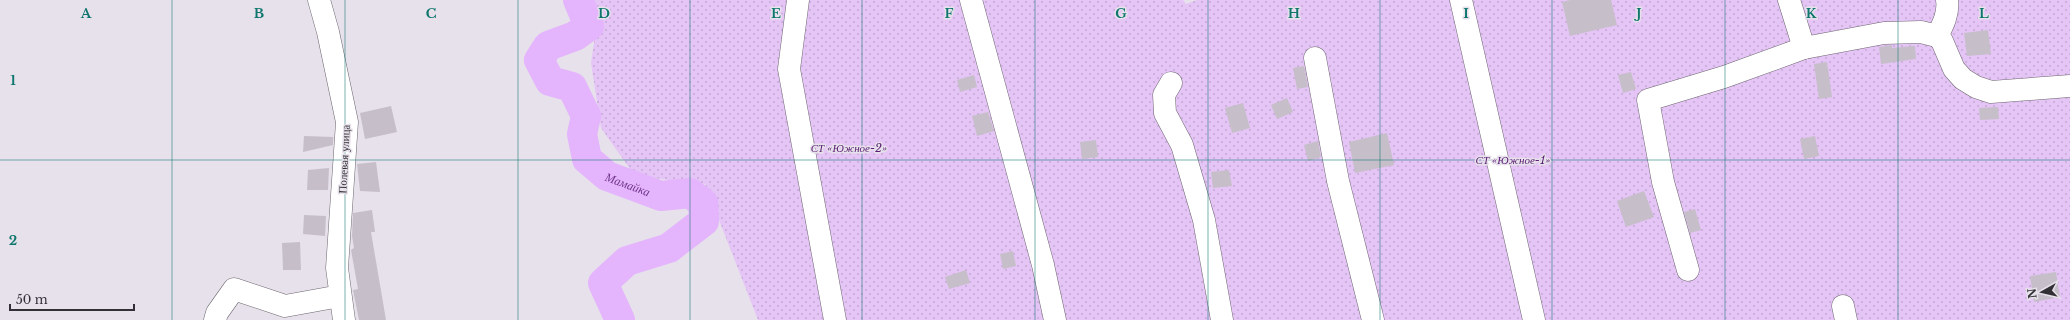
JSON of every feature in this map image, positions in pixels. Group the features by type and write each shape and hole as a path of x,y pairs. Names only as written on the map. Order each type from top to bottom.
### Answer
{"street":[{"name":"Полевая улица","path":"319,0 328,32 347,122 337,268 344,320"},
{"path":"798,0 789,69 835,320"},
{"path":"971,0 1043,265 1055,320"},
{"path":"1461,0 1534,320"},
{"path":"1789,0 1804,48"},
{"path":"1937,36 1944,21 1948,6 1947,0"},
{"path":"1688,270 1663,182 1648,100 1724,78 1804,48 1884,33 1921,32 1937,36 1942,40 1954,68 1963,79 1976,87 1991,92 2070,86"},
{"path":"1315,58 1338,181 1373,320"},
{"path":"1171,83 1164,95 1165,113 1182,145 1204,220 1222,320"},
{"path":"215,320 217,314 234,289 284,306 340,296"}],"green space":[{"name":"СТ «Южное-1»","path":"585,0 1183,0 1186,4 1197,0 2070,0 2070,320 758,320 705,184 635,176 601,128 591,63 597,23"}],"building":[{"path":"1570,0 1611,0 1617,25 1570,36 1562,2"},
{"path":"1988,30 1991,54 1967,56 1964,33"},
{"path":"1892,45 1892,48 1915,46 1916,59 1881,64 1879,47"},
{"path":"1827,62 1832,97 1819,99 1814,64"},
{"path":"1304,66 1308,87 1297,89 1293,68"},
{"path":"1631,72 1636,89 1623,93 1618,75"},
{"path":"974,75 977,87 960,92 957,80"},
{"path":"1287,98 1293,112 1277,119 1271,105"},
{"path":"1243,103 1250,128 1232,133 1225,108"},
{"path":"391,106 397,132 365,139 360,113"},
{"path":"1998,107 1999,119 1980,120 1979,108"},
{"path":"988,112 994,131 977,136 972,116"},
{"path":"1387,133 1394,165 1355,173 1349,142"},
{"path":"304,136 333,137 333,145 303,152"},
{"path":"1815,136 1819,156 1804,159 1800,139"},
{"path":"1096,140 1098,157 1082,159 1080,142"},
{"path":"1318,141 1321,157 1308,161 1304,145"},
{"path":"376,162 380,192 360,191 357,164"},
{"path":"329,168 328,190 307,190 308,170"},
{"path":"1229,170 1232,186 1213,188 1211,172"},
{"path":"1644,191 1654,217 1626,227 1617,201"},
{"path":"1695,209 1701,230 1690,233 1684,212"},
{"path":"372,210 375,232 371,232 386,320 359,320 353,290 358,289 351,250 354,248 352,236 353,213"},
{"path":"304,215 326,216 325,236 303,234"},
{"path":"300,242 301,270 283,270 282,243"},
{"path":"1013,251 1016,266 1003,269 1000,254"},
{"path":"966,270 970,283 949,289 945,277"},
{"path":"2056,272 2060,297 2034,302 2030,276"}],"waterway":[{"name":"Мамайка","path":"578,0 589,26 575,36 548,46 539,60 550,81 572,87 586,116 582,134 587,159 607,176 661,196 690,193 703,203 704,221 669,248 627,261 603,283 620,320"}],"park label":[{"name":"СТ «Южное-2»","path":"849,148"}]}
